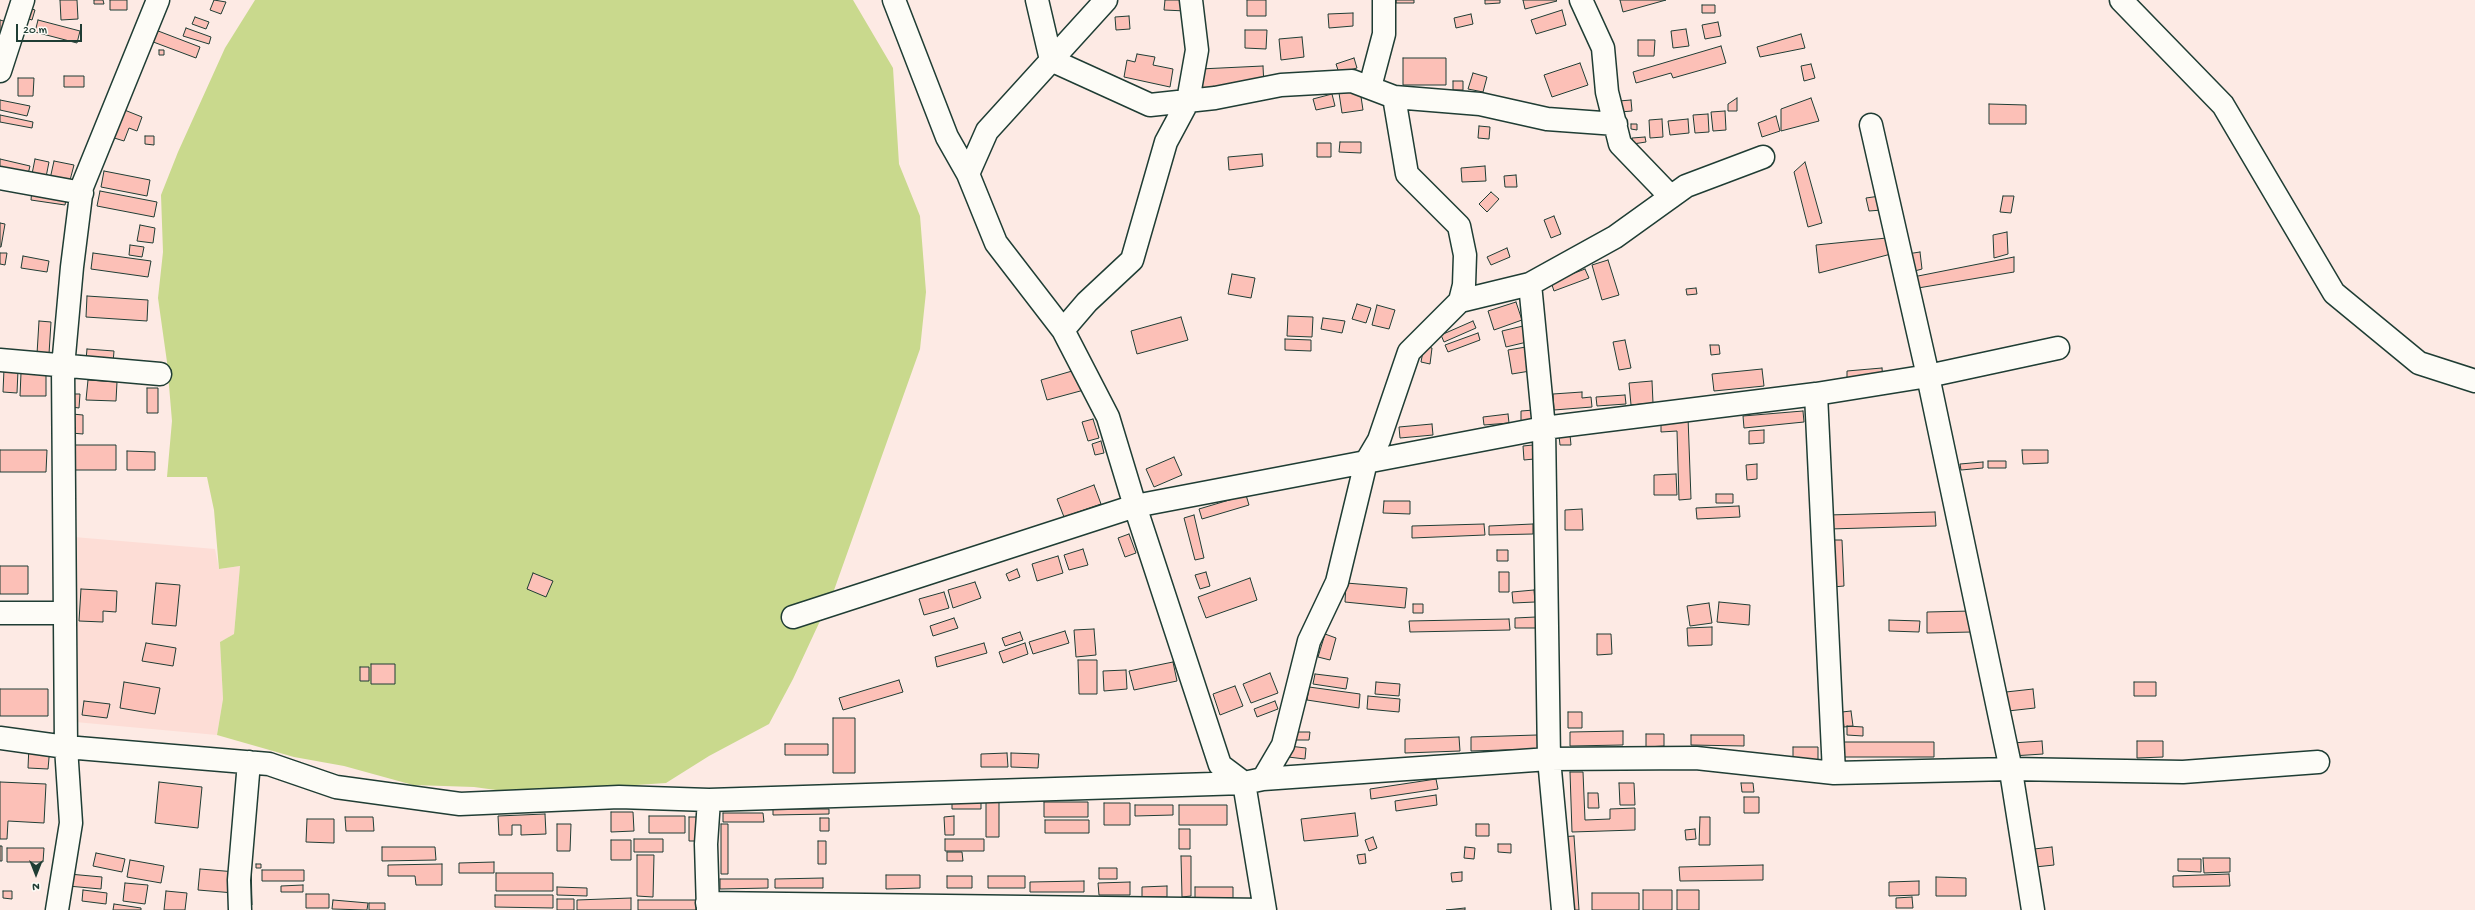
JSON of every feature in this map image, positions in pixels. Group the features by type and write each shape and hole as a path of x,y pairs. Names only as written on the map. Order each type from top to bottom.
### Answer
{"street":[{"path":"0,71 23,0"},
{"path":"57,910 71,822 66,747 63,367 72,267 82,187 158,0"},
{"path":"894,0 947,137 968,174 996,243 1063,330 1108,417 1135,506 1220,765 1254,781"},
{"path":"1036,0 1051,60"},
{"path":"968,174 987,131 1106,0"},
{"path":"1063,330 1087,302 1132,260 1166,142 1188,101 1197,50 1191,0"},
{"path":"1370,87 1384,34 1384,0"},
{"path":"1581,0 1603,48 1607,92 1620,144 1671,197"},
{"path":"2121,0 2223,105 2334,293 2419,363 2475,381"},
{"path":"1051,60 1150,105 1188,101 1281,85 1352,81 1394,97 1480,104 1547,119 1616,124"},
{"path":"709,800 706,844 707,907 1265,910 1254,781 1283,745 1308,641 1337,582 1366,462 1379,440 1410,352 1460,301 1464,285 1465,255 1459,226 1407,174 1394,97"},
{"path":"1871,125 1928,376 2011,769 2033,910"},
{"path":"1460,301 1530,284 1615,237 1686,186 1763,157"},
{"path":"0,178 82,193"},
{"path":"1530,284 1544,428 1549,759 1563,910"},
{"path":"793,617 1135,506 1544,428 1816,394 1928,376 2058,348"},
{"path":"0,360 63,367 160,374"},
{"path":"1816,394 1834,773"},
{"path":"0,613 64,613"},
{"path":"0,738 66,747 269,764 336,787 460,804 619,797 709,800 1254,781 1549,759 1696,758 1834,773 2011,769 2182,772 2318,762"},
{"path":"240,910 239,880 249,762"}],"shaded area":[{"path":"74,537 215,549 219,569 240,566 234,634 220,642 223,699 217,735 75,722 77,697 73,643"}],"green space":[{"path":"255,0 853,0 893,68 899,164 920,216 926,292 920,349 833,593 793,679 769,724 709,756 666,783 518,793 474,787 413,785 344,766 294,757 217,735 223,699 220,642 234,634 240,566 219,569 214,510 207,477 167,477 172,421 167,362 158,298 163,252 161,195 178,152 225,48"}],"building":[{"path":"60,0 77,0 78,19 61,20"},
{"path":"94,0 103,0 104,4 94,4"},
{"path":"110,0 127,0 127,10 110,10"},
{"path":"214,0 226,2 221,14 210,10"},
{"path":"1165,0 1187,0 1186,11 1164,10"},
{"path":"1247,0 1266,0 1266,16 1247,16"},
{"path":"1396,0 1414,0 1414,3 1396,3"},
{"path":"1485,0 1500,0 1500,3 1485,4"},
{"path":"1523,0 1556,0 1557,1 1525,9"},
{"path":"1620,0 1666,0 1623,12"},
{"path":"1702,5 1715,5 1715,13 1702,13"},
{"path":"26,7 35,10 32,20 23,17"},
{"path":"1562,10 1566,25 1536,34 1531,20"},
{"path":"1353,13 1353,26 1329,28 1328,14"},
{"path":"1471,14 1473,24 1456,28 1454,18"},
{"path":"1129,16 1130,29 1116,30 1115,17"},
{"path":"195,17 209,22 206,29 192,24"},
{"path":"0,20 7,22 0,41"},
{"path":"38,20 80,31 77,43 35,32"},
{"path":"1718,22 1721,36 1705,39 1702,25"},
{"path":"186,28 211,37 209,44 183,36"},
{"path":"153,29 200,47 196,58 148,40"},
{"path":"1686,29 1689,46 1673,48 1671,31"},
{"path":"1245,30 1267,30 1266,49 1245,48"},
{"path":"1801,34 1805,48 1760,57 1757,47"},
{"path":"1302,37 1304,57 1281,60 1279,39"},
{"path":"1638,40 1655,40 1654,56 1638,56"},
{"path":"1721,46 1726,63 1673,78 1671,73 1636,83 1633,72"},
{"path":"159,50 164,50 164,55 159,55"},
{"path":"1137,54 1155,57 1153,65 1173,69 1170,87 1124,77 1127,60 1135,62"},
{"path":"1354,58 1357,68 1339,73 1336,64"},
{"path":"1403,58 1446,58 1446,85 1403,85"},
{"path":"1580,63 1588,85 1552,97 1544,75"},
{"path":"1811,64 1815,78 1804,81 1801,66"},
{"path":"1263,66 1264,86 1201,89 1200,69"},
{"path":"1473,73 1487,77 1483,92 1468,89"},
{"path":"64,76 84,76 84,87 64,87"},
{"path":"18,78 34,78 33,96 18,96"},
{"path":"1453,81 1463,81 1463,90 1453,90"},
{"path":"1360,90 1363,110 1342,113 1339,93"},
{"path":"1332,94 1335,106 1316,110 1313,99"},
{"path":"1737,98 1737,111 1728,111 1728,104"},
{"path":"1811,98 1819,121 1781,131 1781,109"},
{"path":"0,100 30,106 27,116 0,110"},
{"path":"1631,100 1632,111 1620,112 1619,101"},
{"path":"1989,104 2026,105 2026,124 1989,124"},
{"path":"122,109 142,117 137,131 129,128 124,141 111,137"},
{"path":"1725,111 1726,130 1713,131 1711,112"},
{"path":"1708,114 1709,132 1695,133 1693,115"},
{"path":"0,115 33,122 32,128 0,122"},
{"path":"1776,116 1780,131 1762,137 1758,123"},
{"path":"1662,119 1663,137 1650,138 1649,120"},
{"path":"1688,119 1689,133 1670,135 1668,121"},
{"path":"1631,124 1637,124 1637,130 1631,129"},
{"path":"1479,126 1490,127 1489,139 1478,138"},
{"path":"145,136 154,136 154,145 145,144"},
{"path":"1645,137 1646,142 1633,144 1632,138"},
{"path":"1340,142 1361,142 1361,153 1339,152"},
{"path":"1317,143 1331,143 1331,157 1317,157"},
{"path":"1262,154 1263,166 1229,170 1228,157"},
{"path":"0,159 30,166 28,174 0,168"},
{"path":"35,159 49,162 46,177 32,174"},
{"path":"54,161 74,165 69,184 50,179"},
{"path":"1805,162 1822,223 1808,227 1794,172"},
{"path":"1485,166 1486,181 1462,182 1461,168"},
{"path":"104,171 150,180 147,196 101,187"},
{"path":"1516,175 1517,187 1505,187 1504,176"},
{"path":"32,189 67,194 65,205 31,200"},
{"path":"100,191 157,202 154,217 97,206"},
{"path":"1491,192 1499,199 1487,212 1479,204"},
{"path":"1880,196 1882,210 1869,211 1866,198"},
{"path":"2003,196 2014,196 2011,213 2000,212"},
{"path":"1554,216 1561,234 1551,238 1544,220"},
{"path":"0,223 5,224 1,247 0,247"},
{"path":"140,225 155,228 153,243 137,241"},
{"path":"2007,232 2008,254 1994,258 1993,235"},
{"path":"1887,238 1891,254 1819,273 1816,245"},
{"path":"130,245 144,247 142,257 129,255"},
{"path":"1507,248 1510,257 1491,265 1487,257"},
{"path":"1920,252 1922,269 1911,272 1907,254"},
{"path":"0,253 7,253 5,265 0,264"},
{"path":"93,253 151,261 148,277 91,269"},
{"path":"23,256 49,261 47,272 21,268"},
{"path":"2014,257 2014,272 1918,288 1913,277"},
{"path":"1608,260 1619,295 1602,300 1592,265"},
{"path":"1585,269 1589,278 1554,291 1551,282"},
{"path":"1232,274 1255,278 1251,298 1228,294"},
{"path":"1696,288 1697,294 1687,295 1686,289"},
{"path":"87,296 148,300 147,321 86,317"},
{"path":"1516,302 1522,320 1494,330 1488,311"},
{"path":"1357,304 1371,308 1366,323 1352,319"},
{"path":"1377,305 1395,310 1389,329 1372,325"},
{"path":"1288,316 1313,317 1312,337 1287,336"},
{"path":"1181,317 1188,340 1137,354 1131,331"},
{"path":"1323,318 1345,321 1342,333 1321,329"},
{"path":"39,321 51,322 49,354 37,354"},
{"path":"1473,321 1476,328 1444,342 1441,335"},
{"path":"1523,326 1527,342 1506,347 1502,331"},
{"path":"1478,333 1480,340 1448,352 1445,345"},
{"path":"1285,339 1311,340 1311,351 1285,350"},
{"path":"1625,340 1631,368 1619,370 1613,342"},
{"path":"1710,345 1719,345 1720,354 1711,355"},
{"path":"1424,346 1432,348 1430,364 1421,362"},
{"path":"1526,347 1530,371 1512,374 1508,350"},
{"path":"87,349 114,351 113,363 86,360"},
{"path":"1882,368 1883,380 1847,383 1847,371"},
{"path":"4,369 18,370 17,393 3,392"},
{"path":"1079,369 1084,390 1047,400 1041,380"},
{"path":"1762,369 1764,386 1714,391 1712,374"},
{"path":"21,373 46,373 46,396 20,396"},
{"path":"88,380 117,382 116,401 86,400"},
{"path":"1652,381 1653,403 1631,405 1629,383"},
{"path":"147,388 158,388 158,413 147,413"},
{"path":"1582,392 1582,398 1591,397 1592,407 1554,410 1553,394"},
{"path":"73,394 80,394 79,408 72,407"},
{"path":"1625,395 1626,404 1597,406 1596,397"},
{"path":"1534,410 1534,421 1521,421 1521,411"},
{"path":"1803,411 1804,422 1744,428 1743,416"},
{"path":"72,414 83,415 83,434 71,433"},
{"path":"1508,414 1509,423 1484,425 1483,417"},
{"path":"1688,417 1691,499 1679,500 1677,431 1661,432 1661,418"},
{"path":"1093,419 1099,438 1088,441 1082,422"},
{"path":"1432,424 1433,435 1400,438 1399,427"},
{"path":"1764,430 1764,443 1749,444 1749,431"},
{"path":"1570,435 1571,445 1560,445 1559,436"},
{"path":"1101,441 1104,453 1095,455 1092,444"},
{"path":"73,445 116,445 116,470 73,470"},
{"path":"1533,445 1534,459 1524,460 1523,446"},
{"path":"0,450 47,450 46,472 0,472"},
{"path":"2022,450 2048,450 2048,463 2023,464"},
{"path":"127,451 155,452 155,470 127,470"},
{"path":"1174,457 1182,475 1154,487 1146,469"},
{"path":"1988,461 2006,461 2006,468 1988,468"},
{"path":"1983,462 1983,468 1961,470 1960,464"},
{"path":"1757,464 1757,479 1747,480 1746,465"},
{"path":"1676,474 1677,495 1654,495 1654,475"},
{"path":"1094,485 1101,504 1064,517 1057,499"},
{"path":"1716,494 1733,494 1733,503 1716,503"},
{"path":"1246,495 1249,505 1202,519 1199,509"},
{"path":"1384,501 1410,501 1410,514 1383,513"},
{"path":"1739,506 1740,517 1697,519 1696,508"},
{"path":"1582,509 1583,530 1565,530 1565,510"},
{"path":"1935,512 1936,526 1829,529 1828,515"},
{"path":"1194,515 1204,558 1195,560 1184,518"},
{"path":"1484,524 1485,535 1412,538 1412,526"},
{"path":"1533,524 1533,534 1489,535 1489,526"},
{"path":"1129,534 1136,553 1125,557 1118,538"},
{"path":"1831,540 1842,540 1844,586 1833,587"},
{"path":"1083,549 1088,565 1069,570 1064,555"},
{"path":"1497,550 1508,550 1508,561 1497,561"},
{"path":"1058,556 1063,573 1037,581 1032,564"},
{"path":"0,566 28,566 28,594 0,594"},
{"path":"1017,569 1020,577 1009,581 1006,574"},
{"path":"1206,572 1210,586 1200,589 1195,575"},
{"path":"1499,572 1509,572 1509,592 1499,592"},
{"path":"533,573 553,581 546,597 527,589"},
{"path":"1250,578 1257,600 1206,618 1198,597"},
{"path":"975,582 981,598 953,608 948,590"},
{"path":"156,583 180,585 176,626 152,624"},
{"path":"1346,583 1407,588 1405,608 1345,602"},
{"path":"81,589 117,591 116,612 103,611 103,622 79,621"},
{"path":"1534,590 1535,602 1513,603 1512,592"},
{"path":"944,592 949,608 924,615 919,599"},
{"path":"1719,602 1750,605 1749,625 1717,622"},
{"path":"1709,603 1712,623 1690,626 1687,606"},
{"path":"1413,604 1423,604 1423,613 1413,613"},
{"path":"1972,611 1972,632 1927,633 1927,612"},
{"path":"1536,617 1536,628 1515,628 1515,618"},
{"path":"954,618 958,628 933,636 930,626"},
{"path":"1509,619 1510,630 1410,632 1409,621"},
{"path":"1889,620 1920,621 1919,632 1889,631"},
{"path":"1712,627 1712,645 1688,646 1687,628"},
{"path":"1094,629 1096,655 1076,657 1074,630"},
{"path":"1065,631 1069,643 1033,654 1029,642"},
{"path":"1020,632 1023,640 1005,646 1002,638"},
{"path":"1325,634 1336,638 1330,660 1318,657"},
{"path":"1597,634 1611,634 1612,654 1597,655"},
{"path":"146,643 176,648 173,666 142,661"},
{"path":"984,643 987,653 937,667 935,657"},
{"path":"1025,643 1028,654 1003,663 999,652"},
{"path":"1078,660 1097,660 1097,694 1079,694"},
{"path":"1173,662 1177,681 1134,690 1129,671"},
{"path":"371,664 395,664 395,684 371,684"},
{"path":"360,667 369,667 369,681 360,681"},
{"path":"1126,670 1127,689 1104,691 1103,671"},
{"path":"1270,673 1278,693 1251,703 1243,684"},
{"path":"1315,674 1348,678 1346,689 1313,684"},
{"path":"899,680 903,692 843,710 839,698"},
{"path":"124,682 160,688 155,714 120,708"},
{"path":"1376,682 1400,684 1399,696 1375,694"},
{"path":"2134,682 2156,682 2156,696 2134,696"},
{"path":"1235,686 1243,706 1220,715 1213,694"},
{"path":"1309,687 1360,694 1359,708 1307,700"},
{"path":"0,689 48,689 48,716 0,716"},
{"path":"2033,689 2035,708 2008,711 2006,692"},
{"path":"1368,696 1400,699 1399,712 1367,709"},
{"path":"84,701 110,704 107,718 82,715"},
{"path":"1275,701 1278,709 1257,717 1254,709"},
{"path":"1851,711 1853,726 1844,727 1842,712"},
{"path":"1568,712 1582,712 1582,728 1568,728"},
{"path":"833,718 855,718 855,773 833,773"},
{"path":"1847,726 1863,727 1863,736 1847,735"},
{"path":"1623,731 1623,745 1570,746 1570,732"},
{"path":"1295,732 1310,732 1309,740 1295,740"},
{"path":"1646,734 1664,734 1664,746 1646,747"},
{"path":"1537,735 1538,749 1471,751 1471,737"},
{"path":"1691,735 1744,735 1744,746 1691,745"},
{"path":"1459,737 1460,751 1405,753 1405,739"},
{"path":"2042,741 2043,754 2012,756 2012,743"},
{"path":"2137,741 2163,741 2163,757 2137,758"},
{"path":"1844,742 1934,742 1934,757 1844,757"},
{"path":"785,744 828,744 828,755 785,755"},
{"path":"29,745 50,747 48,769 28,768"},
{"path":"1289,746 1306,748 1305,759 1288,757"},
{"path":"1793,747 1818,747 1818,761 1793,761"},
{"path":"1007,753 1008,767 981,767 981,754"},
{"path":"1011,753 1039,754 1038,768 1011,767"},
{"path":"1570,772 1583,772 1585,820 1610,819 1610,809 1635,808 1635,830 1572,832"},
{"path":"1436,779 1438,789 1371,799 1370,789"},
{"path":"0,782 46,784 44,823 8,821 7,839 0,839"},
{"path":"159,782 202,787 198,828 155,823"},
{"path":"1619,783 1634,783 1635,805 1620,805"},
{"path":"1741,783 1753,783 1754,792 1742,792"},
{"path":"1588,793 1598,793 1599,808 1588,808"},
{"path":"1436,795 1437,805 1396,811 1395,801"},
{"path":"1744,797 1759,797 1759,813 1744,813"},
{"path":"986,801 999,801 999,837 986,837"},
{"path":"952,802 981,802 981,809 952,809"},
{"path":"1044,802 1088,802 1088,817 1044,817"},
{"path":"1104,803 1130,803 1130,825 1104,825"},
{"path":"1135,805 1173,805 1173,815 1135,816"},
{"path":"1179,805 1227,805 1227,825 1179,825"},
{"path":"773,809 829,809 829,814 773,815"},
{"path":"611,812 633,812 634,831 611,832"},
{"path":"723,813 763,813 764,822 723,822"},
{"path":"1355,813 1358,836 1304,841 1301,819"},
{"path":"545,814 546,834 521,835 521,825 512,825 512,835 499,835 498,816"},
{"path":"649,816 685,816 685,833 649,833"},
{"path":"954,816 954,835 945,835 944,817"},
{"path":"345,817 373,817 374,831 346,831"},
{"path":"689,817 700,817 700,841 689,841"},
{"path":"1700,817 1710,817 1710,845 1699,845"},
{"path":"820,818 829,818 829,831 820,831"},
{"path":"307,819 334,819 334,843 306,842"},
{"path":"1045,820 1089,820 1089,833 1045,833"},
{"path":"557,824 571,824 570,851 557,851"},
{"path":"721,824 728,824 728,874 721,874"},
{"path":"1476,824 1489,824 1489,836 1476,836"},
{"path":"1179,829 1190,829 1190,849 1179,849"},
{"path":"1695,829 1696,839 1686,840 1685,830"},
{"path":"1574,836 1579,910 1564,910 1559,837"},
{"path":"1373,837 1377,848 1369,851 1365,840"},
{"path":"634,839 663,839 663,852 634,852"},
{"path":"945,839 984,839 984,851 945,851"},
{"path":"611,840 631,840 631,860 611,860"},
{"path":"818,841 826,841 826,864 818,864"},
{"path":"1498,844 1511,844 1511,853 1498,852"},
{"path":"0,846 2,846 2,861 0,861"},
{"path":"382,847 435,847 436,860 382,861"},
{"path":"1465,847 1475,848 1474,859 1464,858"},
{"path":"2052,847 2054,865 2035,867 2034,849"},
{"path":"7,848 44,848 43,862 7,862"},
{"path":"947,852 962,852 963,861 947,861"},
{"path":"96,853 125,859 122,872 93,866"},
{"path":"1365,854 1366,863 1359,864 1357,855"},
{"path":"637,855 654,855 653,897 637,896"},
{"path":"1181,856 1191,856 1191,896 1182,897"},
{"path":"2203,858 2230,858 2230,872 2204,873"},
{"path":"2178,859 2201,859 2201,872 2178,871"},
{"path":"130,860 164,866 161,883 127,877"},
{"path":"251,861 252,905 245,905"},
{"path":"494,862 494,873 459,873 459,863"},
{"path":"256,864 261,864 261,868 256,868"},
{"path":"442,864 442,885 416,885 415,876 388,876 388,865"},
{"path":"1763,865 1763,880 1680,881 1679,867"},
{"path":"1099,868 1117,868 1117,879 1099,879"},
{"path":"200,869 236,872 234,893 198,890"},
{"path":"262,870 304,870 304,881 262,881"},
{"path":"1462,872 1462,881 1452,882 1451,873"},
{"path":"496,873 553,873 553,891 496,891"},
{"path":"69,874 102,877 101,889 68,886"},
{"path":"2229,874 2230,886 2173,887 2173,876"},
{"path":"886,875 920,875 920,888 886,889"},
{"path":"947,876 972,876 972,888 947,888"},
{"path":"988,876 1025,876 1025,888 988,888"},
{"path":"1936,877 1966,878 1966,896 1936,896"},
{"path":"823,878 823,888 775,888 775,879"},
{"path":"720,879 768,879 768,888 720,889"},
{"path":"1084,881 1084,892 1030,892 1030,882"},
{"path":"1919,881 1919,895 1889,896 1889,882"},
{"path":"1130,882 1130,895 1099,895 1098,883"},
{"path":"125,883 148,885 145,904 123,901"},
{"path":"303,885 303,892 281,892 281,886"},
{"path":"1167,886 1167,897 1142,897 1142,887"},
{"path":"557,887 587,888 587,896 557,895"},
{"path":"1195,887 1233,887 1233,898 1195,898"},
{"path":"83,890 107,893 106,904 82,901"},
{"path":"1643,890 1672,890 1672,910 1643,910"},
{"path":"1677,890 1699,890 1699,910 1677,910"},
{"path":"3,891 12,891 12,899 3,898"},
{"path":"166,891 187,893 185,910 164,910"},
{"path":"1592,893 1639,893 1639,910 1592,910"},
{"path":"306,894 329,894 329,908 306,908"},
{"path":"495,895 553,895 553,908 495,907"},
{"path":"1912,897 1913,908 1896,908 1896,898"},
{"path":"631,898 631,910 577,910 577,900"},
{"path":"557,899 574,899 574,910 557,910"},
{"path":"333,900 368,903 367,910 332,909"},
{"path":"638,900 696,900 696,910 638,910"},
{"path":"369,903 385,903 385,910 369,910"},
{"path":"114,904 141,908 141,910 113,910"},
{"path":"1465,908 1465,910 1446,910"}]}
